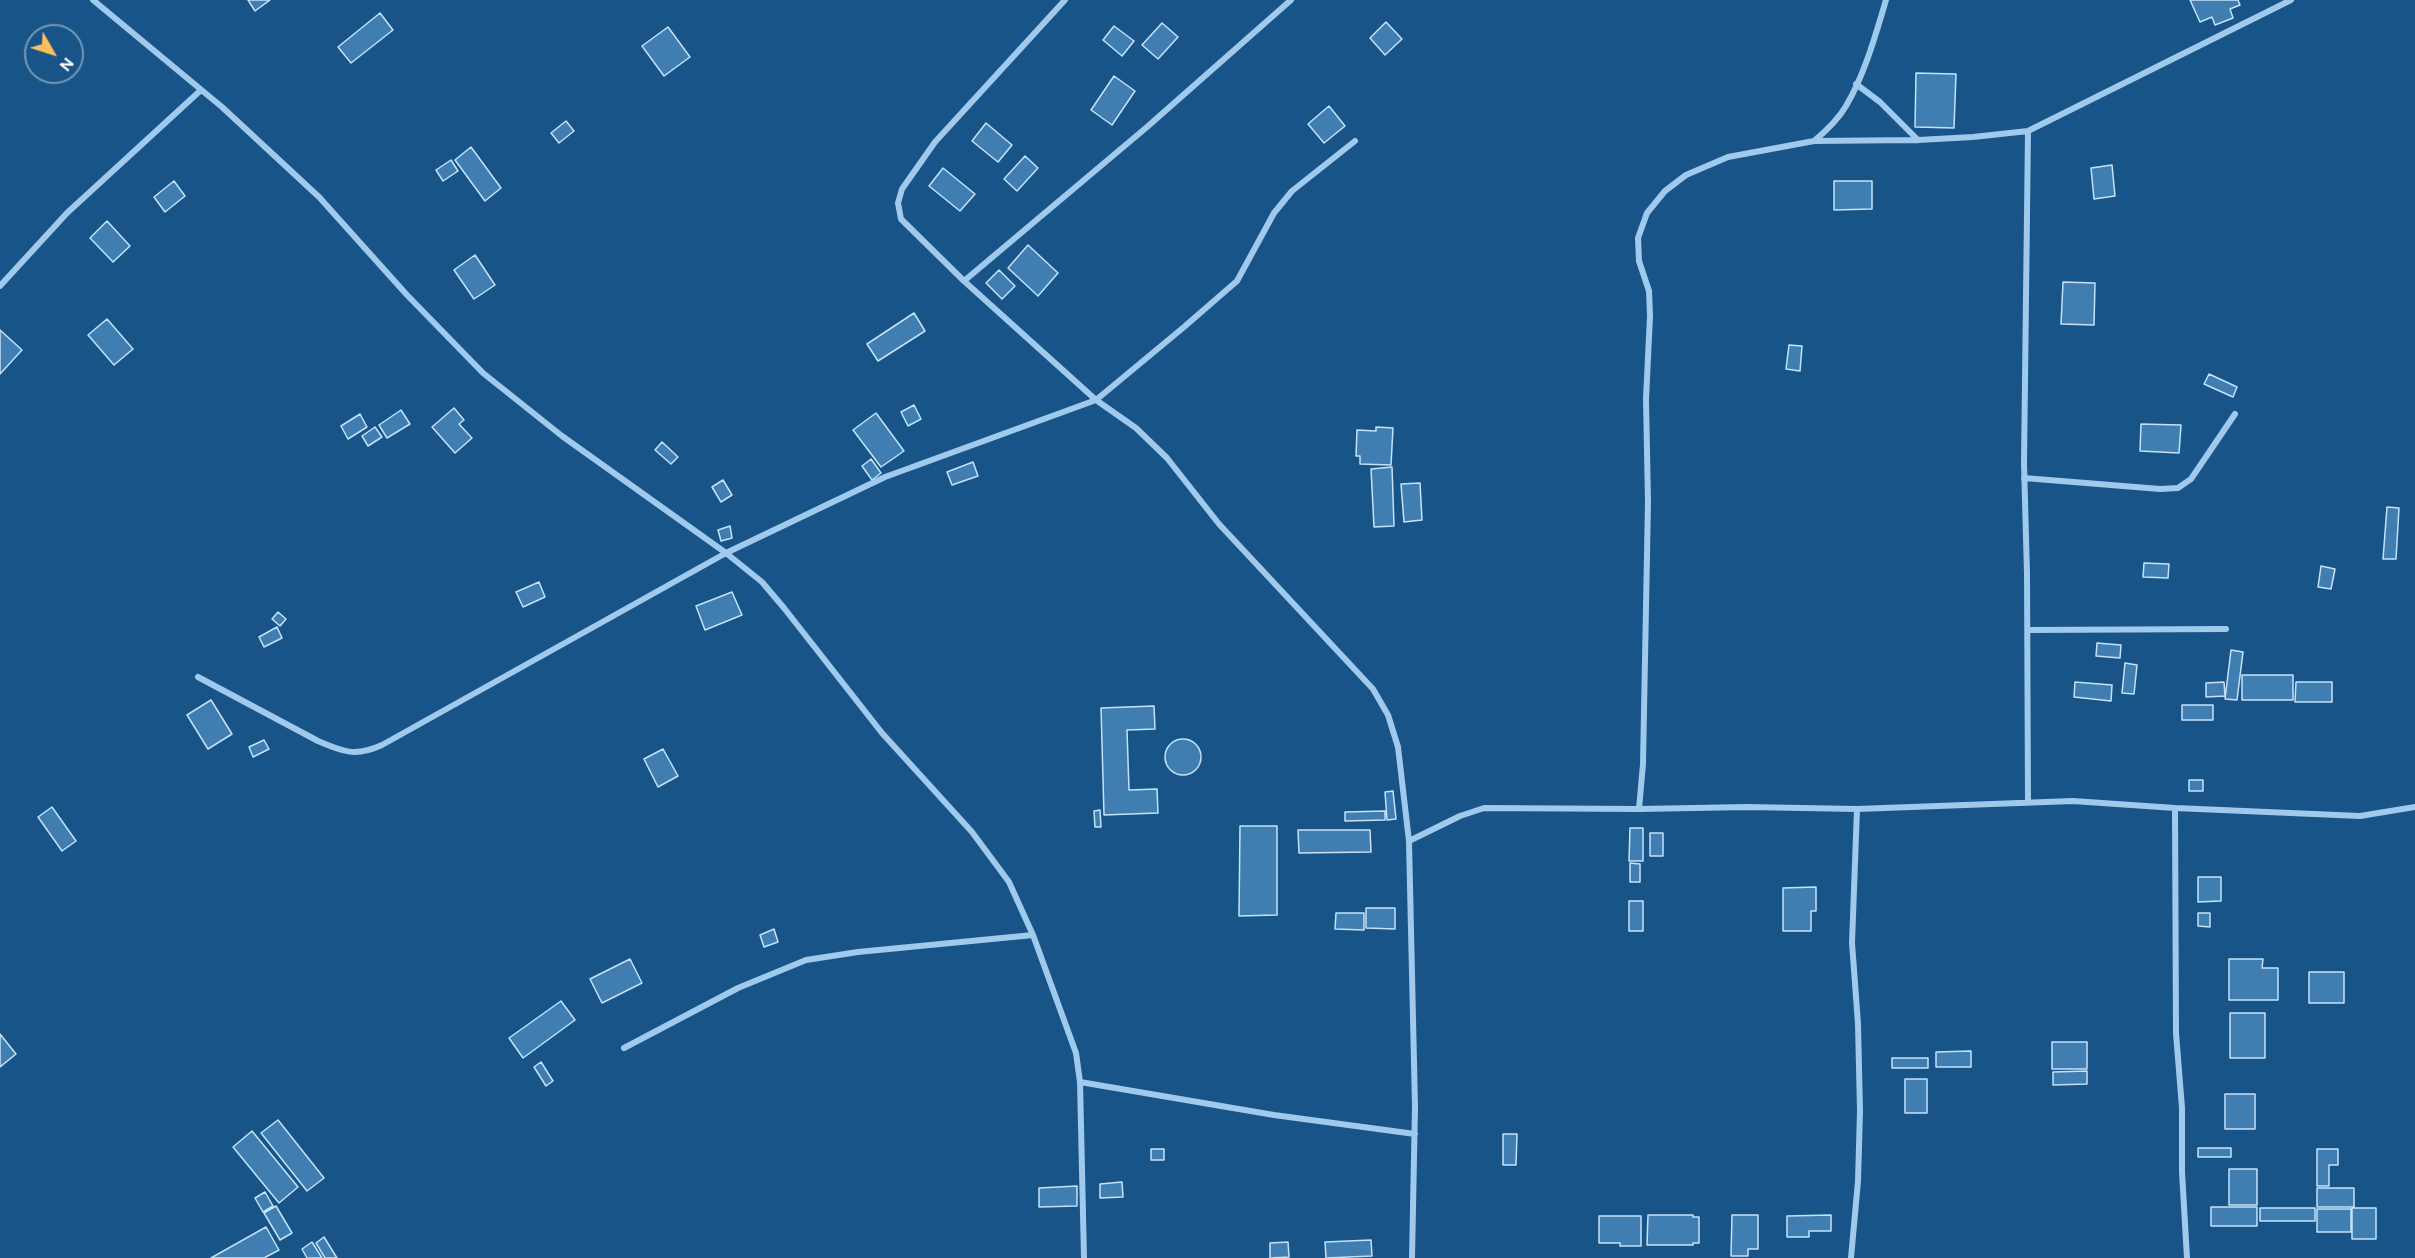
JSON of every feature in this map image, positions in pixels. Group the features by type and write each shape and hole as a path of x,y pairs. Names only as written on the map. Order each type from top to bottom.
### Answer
{"street":[{"path":"93,0 201,90 319,197 407,295 483,373 562,436 726,553 762,582 882,734 992,856 1009,882 1033,935 1076,1053 1080,1082 1084,1258"},
{"path":"1065,0 935,142 902,189 898,203 901,219 964,281 1096,400 1136,428 1167,458 1219,524 1373,689 1388,715 1398,747 1409,841 1415,1134 1412,1258"},
{"path":"964,281 1147,127 1291,0"},
{"path":"1814,141 1830,127 1846,107 1886,0"},
{"path":"1639,809 1644,752 1648,502 1646,399 1650,316 1649,291 1639,261 1638,238 1647,213 1665,191 1686,175 1728,157 1814,141 1918,140 2028,131 2291,0"},
{"path":"1856,84 1880,102 1918,140"},
{"path":"0,286 68,213 201,90"},
{"path":"2028,131 2024,478 2028,630 2028,801"},
{"path":"198,677 338,750 366,752 726,553 885,477 1096,400 1185,327 1237,280 1274,213 1292,191 1355,141"},
{"path":"2024,478 2160,489 2178,488 2191,479 2235,414"},
{"path":"2028,630 2226,628"},
{"path":"1409,841 1460,816 1484,808 1768,807 1857,810 2028,801 2073,801 2360,816 2415,807"},
{"path":"2175,808 2176,1023 2182,1108 2182,1172 2187,1258"},
{"path":"1851,1258 1858,1181 1860,1111 1858,1024 1852,943 1857,810"},
{"path":"624,1048 738,988 807,960 869,951 1033,935"},
{"path":"1080,1082 1274,1115 1415,1134"}],"building":[{"path":"248,0 270,0 255,11"},
{"path":"2190,0 2238,0 2240,5 2230,9 2233,18 2215,25 2212,17 2200,22"},
{"path":"380,13 393,30 351,63 338,47"},
{"path":"1386,22 1402,39 1385,55 1370,38"},
{"path":"1162,23 1178,37 1158,59 1142,45"},
{"path":"1114,26 1134,41 1122,56 1103,40"},
{"path":"668,27 690,57 664,76 642,46"},
{"path":"1916,73 1956,74 1954,128 1915,127"},
{"path":"1114,76 1135,91 1112,125 1091,110"},
{"path":"1329,106 1345,126 1324,143 1308,124"},
{"path":"566,121 574,131 559,143 551,133"},
{"path":"986,123 1012,145 998,162 972,141"},
{"path":"471,147 501,188 485,201 455,160"},
{"path":"1025,156 1038,168 1017,191 1004,179"},
{"path":"451,160 458,171 443,181 436,170"},
{"path":"2112,165 2115,196 2094,199 2091,168"},
{"path":"943,168 975,194 960,211 929,186"},
{"path":"174,181 185,196 165,212 154,197"},
{"path":"1834,181 1872,181 1872,209 1834,210"},
{"path":"107,221 130,246 113,262 90,238"},
{"path":"1028,245 1058,273 1038,296 1008,268"},
{"path":"475,255 495,285 474,299 454,270"},
{"path":"999,270 1015,286 1002,299 986,283"},
{"path":"2063,282 2095,283 2094,325 2061,324"},
{"path":"914,313 925,331 878,361 867,344"},
{"path":"107,319 133,349 114,365 88,335"},
{"path":"0,330 22,350 0,374"},
{"path":"1789,345 1802,346 1800,371 1786,369"},
{"path":"2209,374 2237,387 2233,397 2204,384"},
{"path":"914,405 921,419 908,426 901,412"},
{"path":"454,408 464,420 459,424 472,438 455,453 432,427"},
{"path":"401,410 410,424 387,438 379,425"},
{"path":"876,413 904,451 881,467 853,430"},
{"path":"360,414 367,427 348,439 341,426"},
{"path":"2141,424 2181,425 2179,453 2140,451"},
{"path":"375,427 382,437 368,446 362,436"},
{"path":"1376,427 1393,428 1391,465 1360,464 1360,456 1356,456 1357,430 1376,431"},
{"path":"662,442 678,457 671,464 655,450"},
{"path":"871,459 881,473 872,480 862,466"},
{"path":"973,462 978,476 952,485 947,472"},
{"path":"1392,467 1394,526 1374,527 1371,469"},
{"path":"723,480 732,495 721,502 712,487"},
{"path":"1420,483 1422,520 1404,522 1401,484"},
{"path":"2387,507 2399,508 2396,559 2383,559"},
{"path":"730,526 732,538 721,541 718,530"},
{"path":"2144,563 2169,564 2168,578 2143,577"},
{"path":"2321,566 2335,569 2331,589 2318,587"},
{"path":"539,582 545,597 523,607 516,592"},
{"path":"732,592 742,615 705,630 696,606"},
{"path":"278,612 286,619 280,626 272,619"},
{"path":"277,627 282,638 264,647 259,637"},
{"path":"2097,643 2121,645 2120,658 2096,656"},
{"path":"2231,650 2243,652 2237,700 2225,699"},
{"path":"2125,663 2137,665 2134,694 2122,693"},
{"path":"2242,675 2293,675 2293,700 2242,700"},
{"path":"2075,682 2112,685 2111,701 2074,697"},
{"path":"2224,682 2225,696 2206,697 2206,683"},
{"path":"2296,682 2332,682 2332,702 2295,702"},
{"path":"211,700 232,734 208,749 187,715"},
{"path":"2182,705 2213,705 2213,720 2182,720"},
{"path":"1154,706 1155,729 1127,730 1129,790 1157,789 1158,813 1104,815 1101,708"},
{"path":"1183,739 1196,744 1201,757 1196,770 1183,775 1170,770 1165,757 1170,744"},
{"path":"264,740 269,749 253,757 249,747"},
{"path":"663,749 678,776 658,787 644,759"},
{"path":"2189,780 2203,780 2203,791 2189,791"},
{"path":"1393,791 1396,819 1387,820 1385,792"},
{"path":"52,807 76,841 62,851 38,817"},
{"path":"1100,810 1101,827 1095,827 1094,811"},
{"path":"1385,811 1385,820 1345,821 1345,812"},
{"path":"1240,826 1277,826 1277,915 1239,916"},
{"path":"1630,828 1643,828 1643,861 1629,861"},
{"path":"1298,830 1370,830 1371,852 1299,853"},
{"path":"1650,833 1663,833 1663,856 1650,856"},
{"path":"1630,863 1640,864 1640,882 1630,882"},
{"path":"2198,877 2221,877 2221,901 2198,902"},
{"path":"1816,887 1816,911 1811,911 1811,931 1783,931 1783,888"},
{"path":"1629,901 1643,901 1643,931 1629,931"},
{"path":"1366,908 1395,908 1395,929 1366,928"},
{"path":"1336,913 1364,913 1364,930 1335,929"},
{"path":"2198,913 2210,913 2210,927 2198,926"},
{"path":"774,929 778,942 764,947 760,935"},
{"path":"630,959 642,983 602,1003 590,979"},
{"path":"2229,959 2263,959 2262,968 2278,968 2278,1000 2229,1000"},
{"path":"2309,972 2344,972 2344,1003 2309,1003"},
{"path":"561,1001 575,1020 523,1058 509,1038"},
{"path":"2230,1013 2265,1013 2265,1058 2230,1058"},
{"path":"0,1034 16,1054 0,1067"},
{"path":"2052,1042 2087,1042 2087,1069 2052,1069"},
{"path":"1971,1051 1971,1067 1936,1067 1936,1052"},
{"path":"1892,1058 1928,1058 1928,1068 1892,1068"},
{"path":"541,1062 553,1081 546,1086 534,1067"},
{"path":"2087,1071 2087,1084 2053,1085 2053,1072"},
{"path":"1905,1079 1927,1079 1927,1113 1905,1113"},
{"path":"2225,1094 2255,1094 2255,1129 2225,1129"},
{"path":"278,1120 324,1178 307,1191 261,1133"},
{"path":"252,1131 298,1187 279,1203 233,1147"},
{"path":"1503,1134 1517,1134 1516,1165 1503,1165"},
{"path":"2198,1148 2231,1148 2231,1157 2198,1157"},
{"path":"1151,1149 1164,1149 1164,1160 1151,1160"},
{"path":"2317,1149 2338,1149 2338,1165 2329,1165 2329,1186 2317,1186"},
{"path":"2229,1169 2257,1169 2257,1205 2229,1205"},
{"path":"1122,1182 1123,1197 1100,1198 1100,1184"},
{"path":"1077,1186 1077,1206 1039,1207 1039,1188"},
{"path":"2317,1188 2354,1188 2354,1207 2317,1207"},
{"path":"265,1192 273,1206 263,1212 255,1198"},
{"path":"276,1206 292,1233 280,1240 264,1213"},
{"path":"2211,1207 2257,1207 2257,1226 2211,1226"},
{"path":"2260,1208 2315,1208 2315,1221 2260,1221"},
{"path":"2352,1208 2376,1208 2376,1239 2352,1239"},
{"path":"2317,1209 2351,1209 2351,1232 2317,1232"},
{"path":"1648,1215 1699,1217 1699,1243 1647,1245"},
{"path":"1732,1215 1758,1215 1758,1249 1748,1249 1748,1256 1731,1256"},
{"path":"1831,1215 1831,1231 1809,1231 1809,1237 1787,1237 1787,1216"},
{"path":"1599,1216 1641,1216 1641,1246 1599,1243"},
{"path":"266,1227 279,1250 264,1258 211,1258"},
{"path":"324,1237 337,1258 325,1258 316,1243"},
{"path":"1371,1240 1372,1256 1326,1258 1325,1242"},
{"path":"312,1242 322,1258 307,1258 302,1249"},
{"path":"1288,1242 1289,1257 1270,1258 1270,1243"}]}
